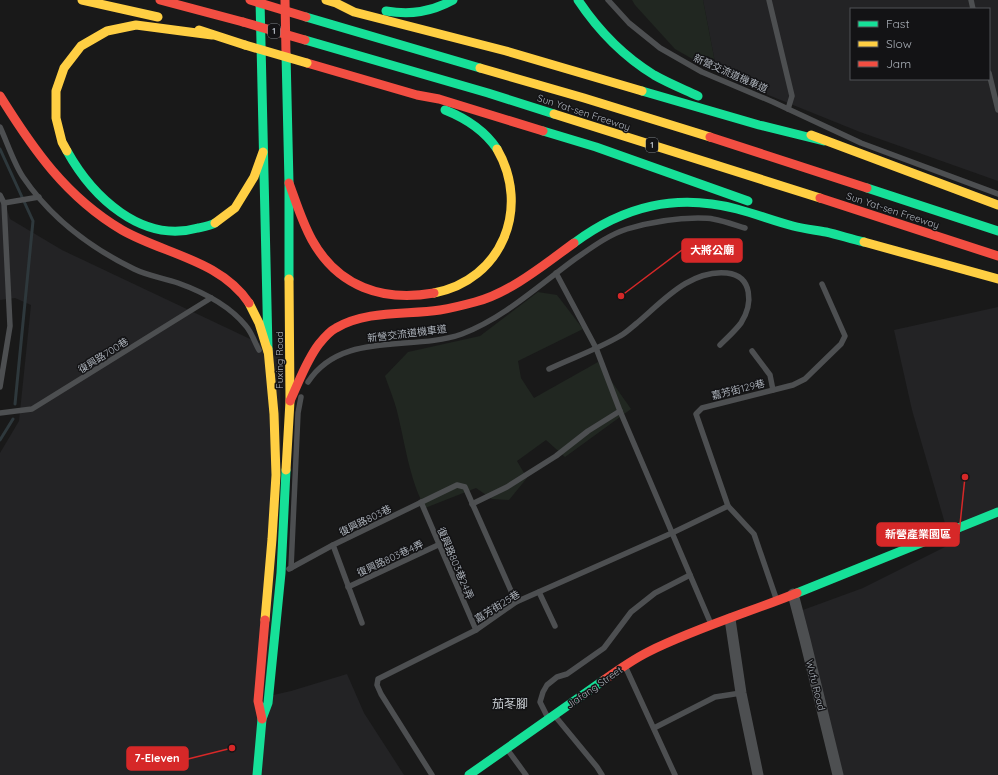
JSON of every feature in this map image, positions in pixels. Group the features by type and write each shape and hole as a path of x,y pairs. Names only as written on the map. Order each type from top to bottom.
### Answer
{"main road":[{"path":"82,0 172,20 212,35 245,45 417,95 439,99 596,147 760,205"},
{"name":"Sun Yat-sen Freeway","path":"160,0 243,22 488,93 998,256"},
{"name":"Sun Yat-sen Freeway","path":"250,0 592,100 998,231"},
{"name":"Fuxing Road","path":"260,0 268,352 274,410 275,463 274,515 258,701 262,719"},
{"name":"Fuxing Road","path":"257,775 262,719 268,703 282,573 290,401 289,183 285,0"},
{"path":"326,0 392,12 417,14 441,7 454,0"},
{"path":"578,0 600,29 626,54 648,71 670,83 704,98"},
{"path":"336,3 354,12 506,51 759,125 824,141"},
{"path":"212,35 136,24 107,31 81,46 64,68 56,91 56,118 62,142 76,167 94,191 116,210 136,222 160,230 186,232 214,224 235,208 254,178 263,152"},
{"path":"289,183 306,229 319,251 335,270 355,284 378,293 397,296 415,296 435,293 460,285 476,275 491,260 502,244 511,221 513,199 510,180 502,158 489,139 475,126 417,95"},
{"path":"0,96 30,144 46,166 66,188 83,202 125,232 199,264 225,279 244,296 264,335 268,352"},
{"path":"724,105 793,127 824,141 998,204"},
{"path":"290,401 309,360 319,344 336,328 354,320 375,316 440,310 477,302 507,289 528,276 590,231 616,217 643,208 674,202 702,203 736,209 793,226 826,232 998,279"},
{"path":"774,211 826,232"},
{"name":"Jiafang Street","path":"469,775 624,666 648,652 712,624 730,619 777,601 998,512"}],"street":[{"name":"Wufu Road","path":"793,594 838,775"},
{"path":"730,619 741,693 758,775"}],"lane":[{"name":"新營交流道機車道","path":"608,0 629,24 660,48 702,72 773,102 861,143 998,194"},
{"path":"769,0 792,96 788,109"},
{"path":"990,77 998,110"},
{"path":"0,127 22,176 57,216 85,240 107,255 136,270 178,283 211,298 228,308 247,327 260,352 261,360"},
{"path":"0,194 4,203 10,326 0,387"},
{"path":"4,203 39,197"},
{"name":"新營交流道機車道","path":"291,568 298,413 304,389 312,376 323,365 360,348 436,339 460,334 477,327 498,317 596,244 625,230 651,223 680,218 713,218 745,228"},
{"path":"556,273 596,348 620,412 712,624"},
{"path":"549,369 622,336 692,278 711,273 727,273 737,276 745,282 749,292 749,304 741,322 720,345"},
{"name":"嘉芳街129巷","path":"777,601 754,534 728,506 696,414 702,408 773,390 805,379 841,344 845,336 822,284"},
{"name":"復興路700巷","path":"0,413 32,409 211,298"},
{"path":"752,351 770,375 773,390"},
{"path":"263,367 274,410"},
{"path":"516,602 472,504 507,487 556,456 588,431 620,412"},
{"name":"復興路803巷","path":"282,573 333,545 457,485 465,487 472,504"},
{"name":"復興路803巷24弄","path":"421,502 438,545 476,630"},
{"name":"嘉芳街25巷","path":"432,775 381,694 377,686 378,679 476,630 516,602 672,533 728,506"},
{"name":"復興路803巷4弄","path":"333,545 362,623"},
{"name":"復興路803巷4弄","path":"348,587 438,545"},
{"path":"602,775 598,767 551,717 540,702 543,692 547,685 557,677 568,674 604,648 631,612 655,593 690,575"},
{"path":"539,592 555,626"},
{"path":"624,666 675,775"},
{"path":"654,728 716,697 741,693"},
{"path":"507,748 526,775"}],"shaded area":[{"path":"632,0 703,0 717,73 675,49"},
{"path":"703,0 998,0 998,181 860,132 717,73"},
{"path":"0,192 10,219 62,250 280,353 281,470 269,696 347,674 364,713 404,775 0,775 0,453 19,421 31,305 15,298 0,300"},
{"path":"538,292 557,295 583,329 518,361 521,378 534,398 598,362 631,409 565,457 546,440 517,461 527,478 509,500 492,499 476,488 425,508 411,473 397,411 385,376 408,352 480,336"},
{"path":"998,307 998,775 837,775 800,611 863,588 951,544 912,410 894,330"}],"waterway":[{"path":"0,149 33,221 15,404"},
{"path":"0,440 13,419"}],"traffic: fast":[{"path":"260,0 268,349"},
{"path":"386,11 404,13 421,12 453,0"},
{"path":"578,0 594,22 612,42 643,68 654,75 698,96"},
{"path":"306,17 480,68"},
{"path":"305,40 488,93 554,114"},
{"path":"286,54 289,183 289,279"},
{"path":"642,91 759,125 824,141"},
{"path":"445,110 460,117 481,131 497,149"},
{"path":"543,131 596,147 748,201"},
{"path":"67,151 77,168 104,199 120,212 138,223 157,229 177,231 204,227 215,223"},
{"path":"867,188 998,231"},
{"path":"574,243 593,230 631,212 651,206 693,202 715,204 737,209 793,226 826,232 864,242"},
{"path":"257,775 262,719 268,703 281,573 286,470"},
{"path":"797,593 998,512"},
{"path":"469,775 604,680"}],"traffic: slow":[{"path":"82,0 158,17"},
{"path":"326,0 354,12 506,51 642,91"},
{"path":"67,151 62,142 56,118 56,91 64,68 81,46 107,31 136,25 212,35"},
{"path":"199,30 245,45"},
{"path":"245,45 307,63"},
{"path":"480,68 710,137"},
{"path":"554,114 820,198"},
{"path":"811,135 998,205"},
{"path":"434,293 458,286 477,273 493,257 504,238 510,217 511,195 507,172 497,149"},
{"path":"215,223 235,208 254,177 263,152"},
{"path":"864,242 998,279"},
{"path":"286,470 290,401 289,279"},
{"path":"249,303 259,323 268,352"},
{"path":"265,620 276,475 274,414 268,349"}],"traffic: jam":[{"path":"160,0 243,22"},
{"path":"250,0 306,17"},
{"path":"285,0 286,54"},
{"path":"243,22 305,40"},
{"path":"307,63 417,95 439,99 543,131"},
{"path":"0,96 38,153 67,187 84,203 122,230 207,267 223,277 237,289 249,303"},
{"path":"710,137 867,188"},
{"path":"289,183 302,219 312,240 323,256 335,269 349,280 364,288 380,293 397,295 434,293"},
{"path":"820,198 998,256"},
{"path":"290,401 306,364 314,351 331,331 336,328 361,318 387,314 440,310 488,298 527,277 574,243"},
{"path":"604,680 636,658 666,643 797,593"},
{"path":"262,719 258,701 265,620"}],"place":[{"name":"大將公廟","path":"621,296"},
{"name":"新營產業園區","path":"965,477"},
{"name":"7-Eleven","path":"232,748"}],"district":[{"name":"茄苳腳","path":"510,704"}]}
